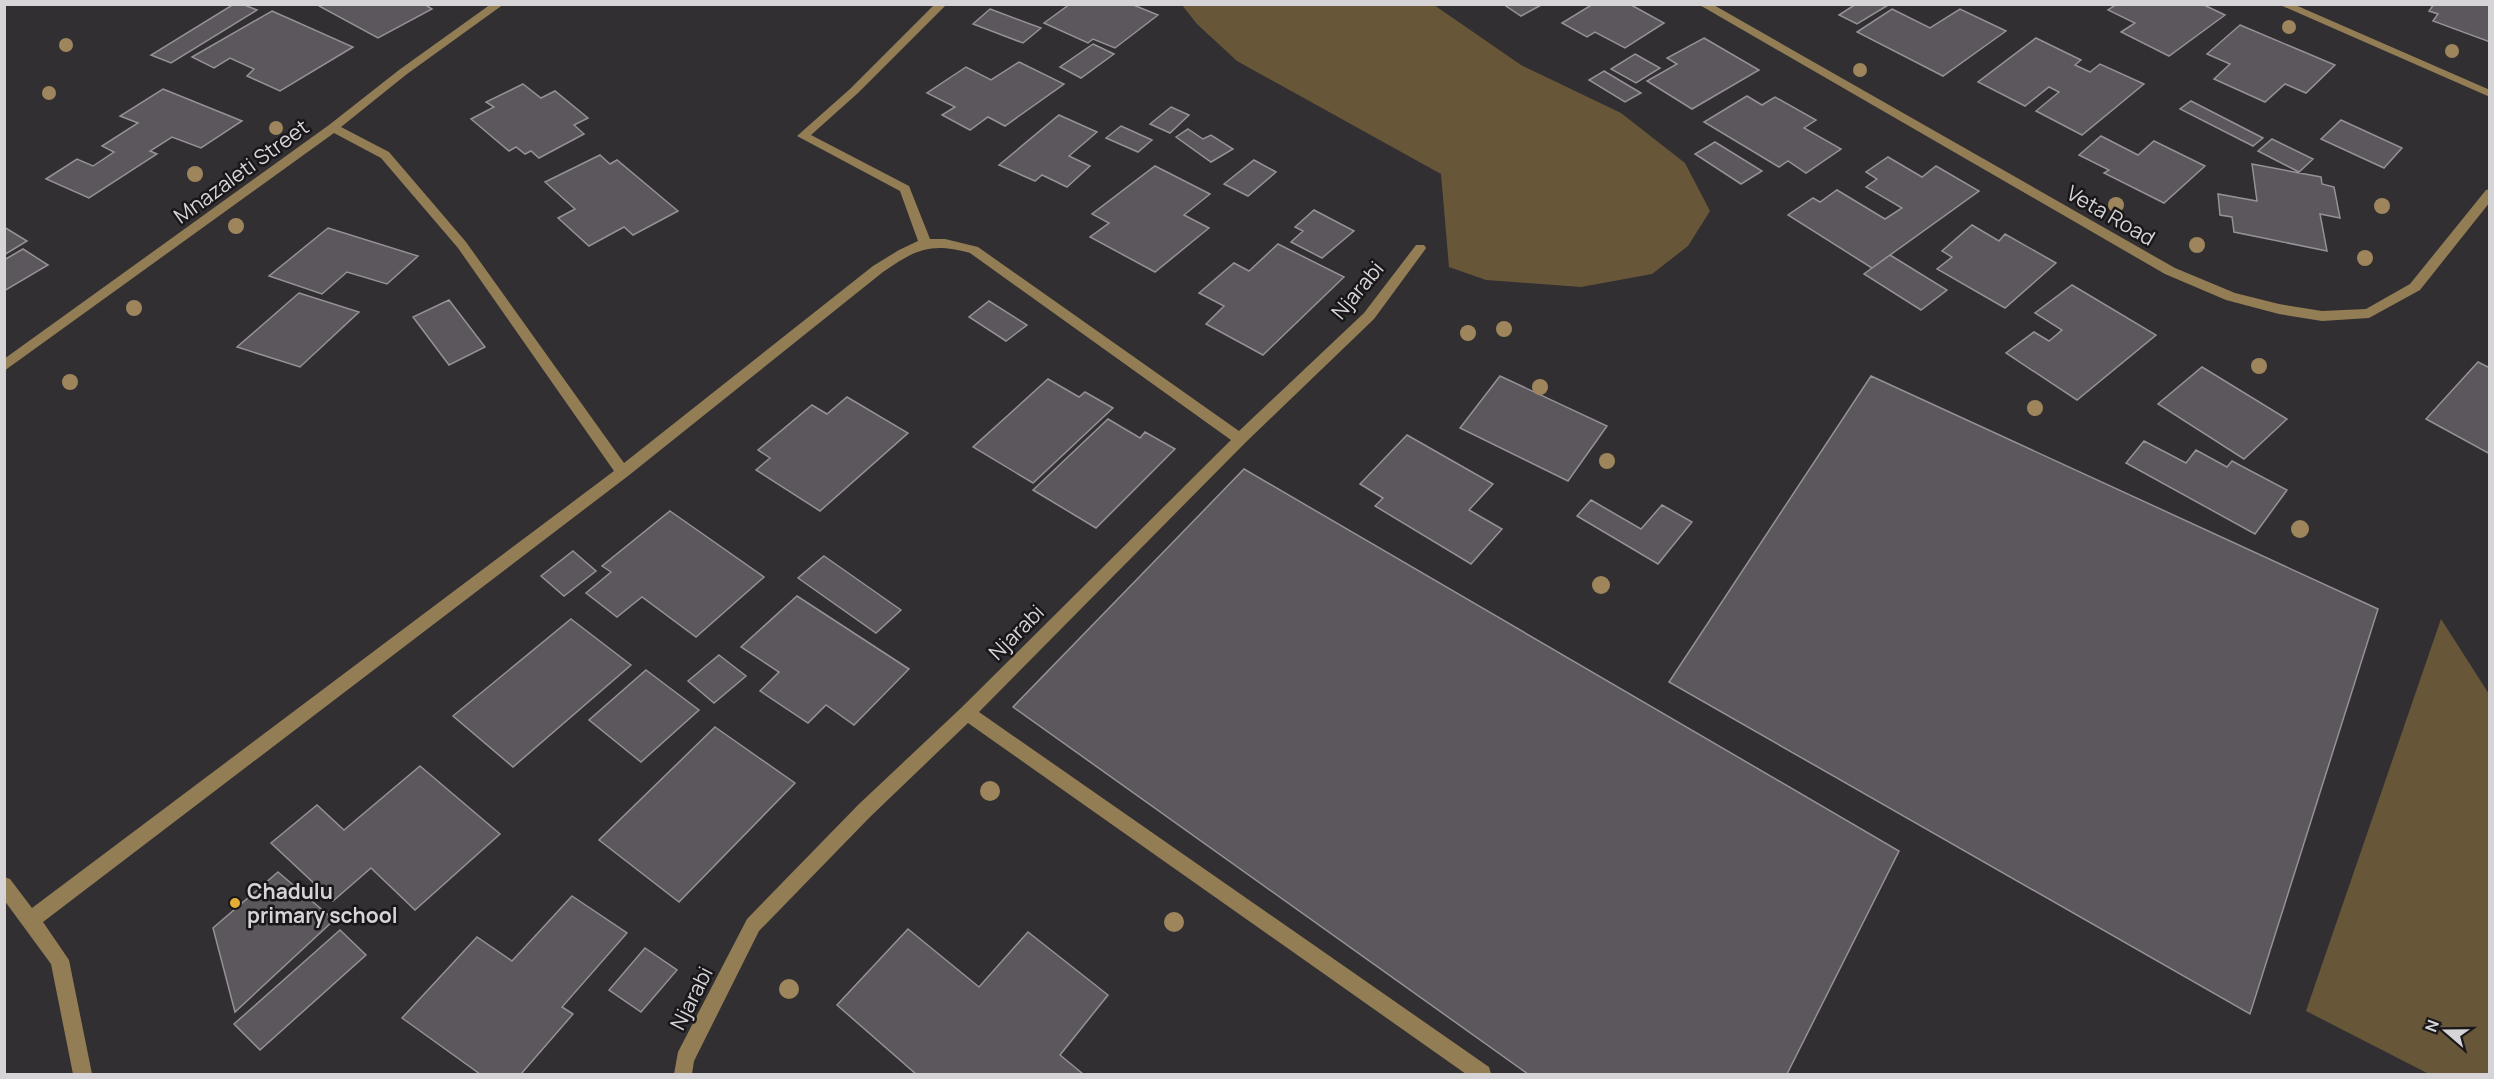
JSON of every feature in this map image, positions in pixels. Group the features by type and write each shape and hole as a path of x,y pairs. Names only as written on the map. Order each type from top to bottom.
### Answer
{"street":[{"name":"Mnazaleti Street","path":"4,366 333,129 403,72 499,4"},
{"path":"925,242 905,189 803,136 854,91 942,4"},
{"name":"Veta Road","path":"1703,4 2170,271 2231,297 2269,307 2322,316 2369,313 2415,287 2490,193"},
{"path":"2283,4 2490,94"},
{"path":"333,129 385,155 462,245 623,472"},
{"path":"32,920 623,472 904,250 925,242 950,243 974,250 1240,439"},
{"name":"Njarabi","path":"682,1074 685,1059 753,925 864,811 967,713 1240,439 1369,316 1420,248"},
{"path":"967,713 1482,1074"},
{"path":"4,885 60,960 82,1074"}],"shaded area":[{"path":"1182,5 1434,5 1521,65 1621,113 1685,163 1710,211 1688,246 1652,274 1581,287 1486,280 1449,267 1441,174 1237,61 1197,24"},
{"path":"2441,619 2489,694 2489,1074 2429,1074 2306,1011"}],"building":[{"path":"234,4 242,4 257,10 171,63 151,55"},
{"path":"322,4 424,4 432,9 378,38 319,6"},
{"path":"1070,4 1131,4 1158,15 1115,48 1093,39 1088,43 1044,23"},
{"path":"1503,4 1543,4 1521,16"},
{"path":"1593,4 1635,4 1633,6 1664,23 1625,48 1595,32 1587,37 1562,23"},
{"path":"1856,4 1890,4 1857,24 1839,15"},
{"path":"2117,4 2202,4 2225,15 2169,56 2121,32 2135,23 2108,10"},
{"path":"2434,4 2490,4 2490,42 2433,21 2438,14 2429,11"},
{"path":"990,9 1041,28 1023,43 973,24"},
{"path":"1892,9 1930,28 1960,9 2006,31 1943,76 1857,32"},
{"path":"272,11 353,47 280,91 247,76 254,69 230,58 214,68 192,57"},
{"path":"2240,25 2335,65 2306,93 2285,84 2265,102 2214,79 2230,64 2207,54"},
{"path":"1704,38 1759,70 1692,109 1647,81 1677,64 1667,58"},
{"path":"2036,38 2081,60 2075,65 2090,72 2100,64 2144,84 2082,135 2036,111 2059,92 2049,87 2025,106 1978,82"},
{"path":"1093,44 1114,54 1081,78 1060,67"},
{"path":"1635,54 1660,68 1636,83 1611,69"},
{"path":"1019,62 1064,84 1005,126 988,117 970,130 942,115 955,107 927,93 966,67 991,80"},
{"path":"1604,71 1641,93 1625,102 1589,80"},
{"path":"523,84 541,98 555,91 588,118 574,125 584,134 539,158 531,151 525,154 516,147 509,151 471,119 494,107 486,102"},
{"path":"163,89 242,121 201,148 172,137 150,151 157,154 89,198 46,179 77,159 93,166 114,152 102,146 138,123 120,116"},
{"path":"1747,96 1762,105 1775,97 1816,120 1804,128 1841,149 1806,173 1788,161 1779,167 1704,122"},
{"path":"2191,101 2263,138 2253,146 2180,109"},
{"path":"1171,107 1189,115 1170,133 1150,124"},
{"path":"1059,115 1097,132 1069,156 1090,166 1067,187 1042,175 1035,181 999,165"},
{"path":"2341,120 2402,148 2384,168 2321,139"},
{"path":"1121,126 1152,140 1138,152 1106,138"},
{"path":"1188,129 1203,139 1211,135 1233,149 1211,162 1176,137"},
{"path":"2101,136 2138,155 2154,141 2205,166 2164,203 2104,173 2109,170 2079,155"},
{"path":"2272,139 2313,159 2299,172 2258,151"},
{"path":"1715,142 1762,171 1741,184 1695,154"},
{"path":"600,155 610,164 617,160 678,211 633,235 624,227 589,246 558,218 575,209 545,182"},
{"path":"1888,157 1922,177 1936,166 1979,191 1872,268 1788,215 1813,198 1820,202 1837,190 1885,219 1902,208 1866,187 1877,179 1866,172"},
{"path":"1254,160 1276,172 1248,196 1224,184"},
{"path":"2252,164 2321,177 2322,184 2334,187 2340,218 2320,214 2327,251 2234,232 2232,217 2220,215 2218,194 2257,201"},
{"path":"1155,166 1210,194 1184,215 1209,228 1155,272 1090,237 1109,223 1092,214"},
{"path":"1314,210 1354,231 1322,258 1291,242 1303,231 1295,227"},
{"path":"1972,225 1999,241 2005,234 2056,263 2005,308 1937,269 1952,257 1942,251"},
{"path":"4,227 27,241 4,255"},
{"path":"328,228 418,256 387,284 347,272 322,294 269,276"},
{"path":"1278,244 1344,277 1263,355 1206,324 1224,306 1199,293 1234,263 1249,271"},
{"path":"23,249 48,265 4,291 4,260"},
{"path":"1890,255 1947,290 1921,310 1864,274"},
{"path":"2072,285 2156,335 2077,400 2006,353 2034,332 2049,341 2062,330 2035,313"},
{"path":"299,293 359,312 300,367 237,347"},
{"path":"449,300 485,347 449,365 413,317"},
{"path":"989,301 1027,325 1006,341 969,317"},
{"path":"2478,362 2490,368 2490,454 2426,419"},
{"path":"2202,367 2287,419 2244,459 2158,404"},
{"path":"1500,376 1607,426 1568,481 1460,428"},
{"path":"1871,376 2378,609 2250,1014 1669,682"},
{"path":"1048,379 1079,397 1085,392 1113,408 1033,483 973,447"},
{"path":"847,397 908,433 820,511 756,470 770,458 758,450 812,405 827,414"},
{"path":"1108,419 1140,438 1145,432 1175,449 1096,528 1033,490"},
{"path":"1407,435 1493,484 1469,510 1502,529 1471,564 1375,506 1383,498 1360,484"},
{"path":"2144,441 2186,463 2196,450 2227,467 2232,461 2287,490 2255,534 2126,463"},
{"path":"1244,469 1899,851 1787,1074 1528,1074 1013,707"},
{"path":"1591,500 1641,529 1662,505 1692,522 1658,564 1577,516"},
{"path":"670,511 764,577 696,637 642,597 617,617 586,593 611,572 602,566"},
{"path":"573,551 596,571 564,596 541,576"},
{"path":"824,556 901,610 876,633 798,578"},
{"path":"797,596 909,669 854,725 826,705 808,723 760,691 779,672 741,647"},
{"path":"571,619 631,665 513,767 453,716"},
{"path":"719,655 746,676 714,703 688,681"},
{"path":"646,670 699,710 641,762 589,720"},
{"path":"715,727 795,783 679,902 599,840"},
{"path":"420,766 500,834 415,910 371,868 333,901 271,843 317,805 344,830"},
{"path":"278,872 334,920 235,1012 213,928"},
{"path":"572,896 627,933 562,1007 573,1014 521,1074 480,1074 402,1018 477,937 512,961"},
{"path":"908,929 979,987 1028,932 1108,995 1060,1055 1083,1074 916,1074 837,1005"},
{"path":"340,930 366,955 260,1050 234,1024"},
{"path":"645,948 677,970 641,1012 609,990"}],"place":[{"name":"Chadulu primary school","path":"235,903"}]}
